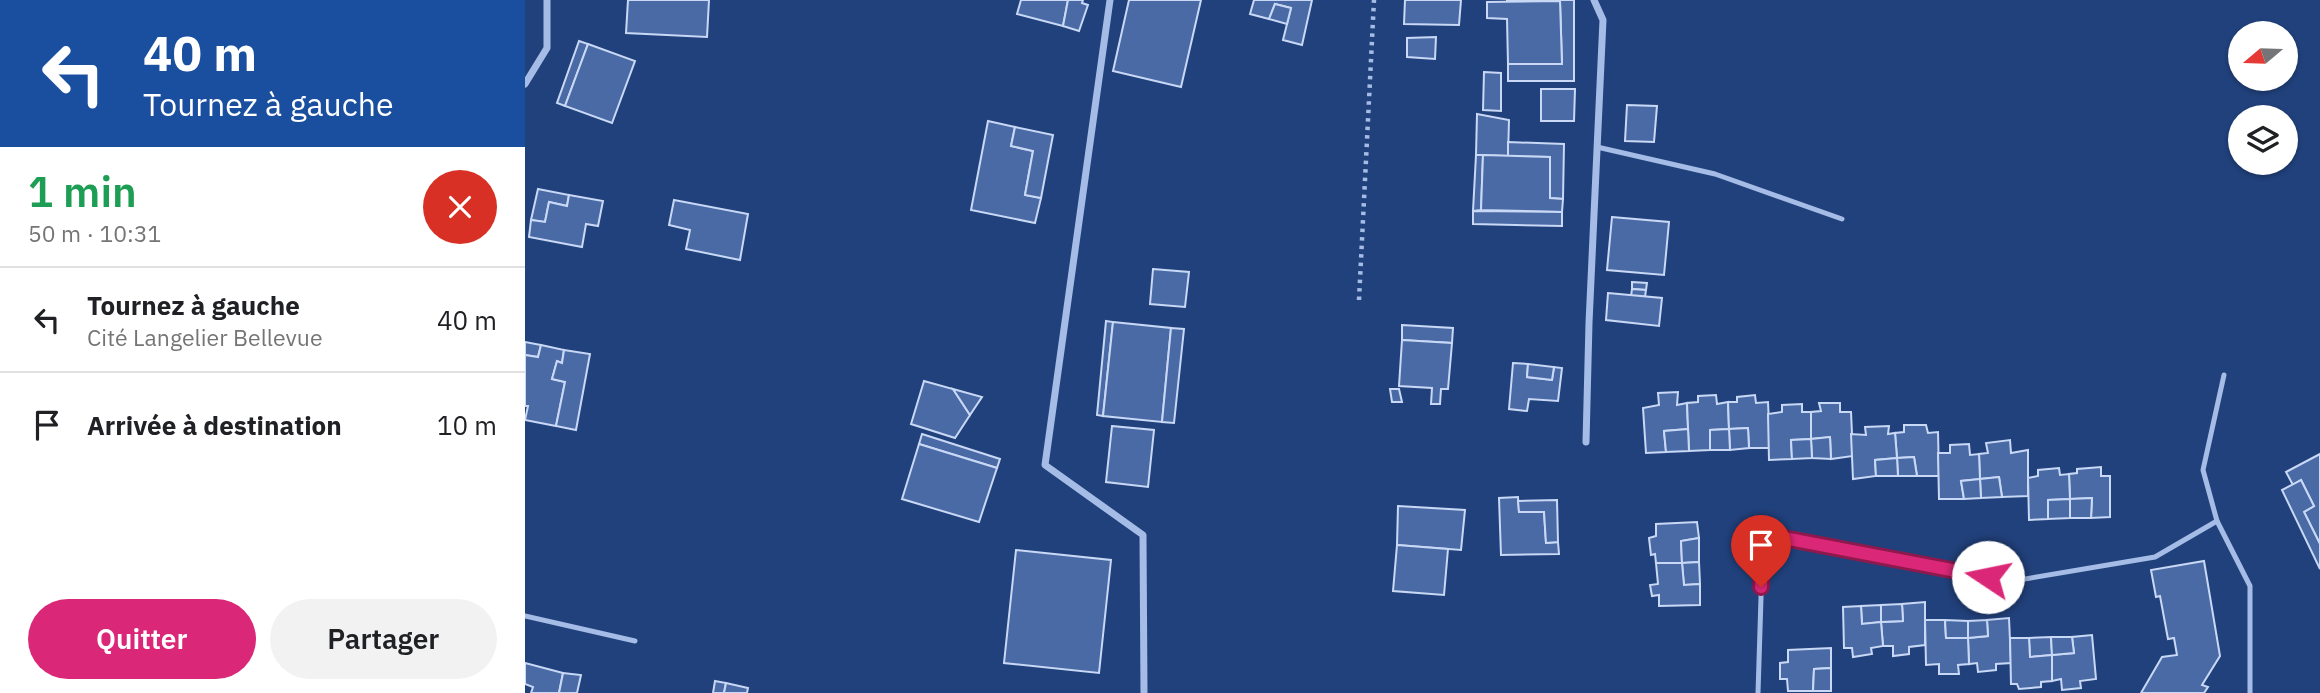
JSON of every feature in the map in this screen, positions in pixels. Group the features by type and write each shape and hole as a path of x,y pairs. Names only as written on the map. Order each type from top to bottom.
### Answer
{"street":[{"path":"525,84 547,48 547,0"},
{"path":"1111,0 1045,465 1143,536 1144,693"},
{"path":"1586,442 1603,20 1594,0"}],"lane":[{"path":"1597,147 1716,174 1842,219"},
{"path":"2224,375 2203,470 2217,521 2250,586 2250,693"},
{"path":"1758,693 1763,534 2013,581 2155,557 2217,521"},
{"path":"525,616 635,641"}],"path":[{"path":"1359,300 1374,0"}],"building":[{"path":"628,0 709,0 707,37 626,33"},
{"path":"1021,0 1068,0 1063,26 1017,14"},
{"path":"1068,0 1083,0 1082,3 1088,5 1079,31 1063,26"},
{"path":"1129,0 1201,0 1181,87 1113,71"},
{"path":"1254,0 1312,0 1302,45 1283,40 1291,8 1275,4 1269,19 1250,14"},
{"path":"1405,0 1461,0 1459,25 1404,24"},
{"path":"1506,0 1574,0 1574,81 1508,81 1508,64 1562,64 1560,1"},
{"path":"1560,1 1562,64 1508,64 1507,19 1487,18 1487,2"},
{"path":"1275,4 1291,8 1287,24 1269,19"},
{"path":"1436,37 1435,59 1407,57 1407,38"},
{"path":"579,41 588,44 565,106 557,103"},
{"path":"588,44 635,61 612,123 565,106"},
{"path":"1484,72 1501,73 1501,111 1483,110"},
{"path":"1541,89 1575,89 1574,121 1541,121"},
{"path":"1627,105 1657,106 1654,142 1625,141"},
{"path":"1477,114 1509,120 1508,156 1476,155"},
{"path":"988,121 1015,127 1011,146 1033,151 1025,195 1041,198 1035,223 971,210"},
{"path":"1015,127 1053,135 1041,198 1025,195 1033,151 1011,146"},
{"path":"1508,142 1564,144 1563,199 1550,198 1550,157 1508,156"},
{"path":"1476,155 1483,155 1481,210 1473,211"},
{"path":"1483,155 1550,157 1550,198 1563,199 1562,212 1481,210"},
{"path":"538,189 569,195 567,206 549,202 545,222 531,220"},
{"path":"569,195 603,201 598,226 586,224 582,247 529,237 531,220 545,222 549,202 567,206"},
{"path":"674,200 748,214 740,260 686,249 690,230 669,225"},
{"path":"1473,211 1562,212 1562,226 1473,224"},
{"path":"1612,217 1669,222 1664,275 1607,270"},
{"path":"1153,269 1189,272 1185,307 1150,304"},
{"path":"1632,282 1647,283 1646,290 1632,289"},
{"path":"1632,289 1646,290 1645,297 1631,296"},
{"path":"1608,293 1662,298 1659,326 1606,320"},
{"path":"1106,321 1113,322 1103,416 1097,415"},
{"path":"1113,322 1171,328 1162,422 1103,416"},
{"path":"1402,325 1453,328 1452,343 1402,340"},
{"path":"1171,328 1184,329 1174,423 1162,422"},
{"path":"1402,340 1452,343 1448,389 1441,389 1440,404 1431,404 1432,388 1399,386"},
{"path":"525,342 541,345 538,357 525,355"},
{"path":"541,345 564,350 562,363 557,361 552,379 565,382 556,426 525,420 528,406 525,406 525,355 538,357"},
{"path":"564,350 590,354 576,430 556,426 565,382 552,379 557,361 562,363"},
{"path":"1513,363 1528,364 1527,377 1552,380 1554,367 1562,368 1558,401 1529,399 1527,411 1509,409"},
{"path":"1528,364 1554,367 1552,380 1527,377"},
{"path":"924,381 953,389 970,415 955,438 911,424"},
{"path":"953,389 982,397 970,415"},
{"path":"1390,389 1399,389 1402,402 1392,402"},
{"path":"1678,392 1677,405 1687,403 1688,429 1664,431 1666,452 1646,453 1643,408 1659,405 1658,393"},
{"path":"1716,395 1717,404 1728,402 1729,429 1710,430 1710,450 1689,451 1687,403 1698,402 1698,396"},
{"path":"1755,395 1756,403 1768,402 1770,448 1749,448 1748,428 1729,429 1728,402 1737,402 1737,397"},
{"path":"1819,403 1840,403 1840,412 1851,412 1853,456 1831,459 1830,437 1811,439 1811,412 1821,411"},
{"path":"1802,404 1802,412 1811,412 1811,439 1791,440 1792,459 1769,460 1768,414 1782,412 1782,405"},
{"path":"1904,425 1926,425 1928,433 1938,432 1939,476 1917,476 1914,457 1897,458 1895,433 1904,432"},
{"path":"1112,426 1154,430 1148,487 1106,482"},
{"path":"1889,426 1888,434 1895,433 1897,458 1875,460 1876,476 1853,479 1851,434 1866,435 1865,427"},
{"path":"1748,428 1749,448 1730,450 1729,429"},
{"path":"1688,429 1689,451 1666,452 1664,431"},
{"path":"1729,429 1730,450 1710,450 1710,430"},
{"path":"922,434 1000,459 997,468 919,444"},
{"path":"1830,437 1831,459 1812,458 1811,439"},
{"path":"1811,439 1812,458 1792,459 1791,440"},
{"path":"2010,440 2011,453 2028,450 2028,496 2002,497 1999,477 1980,479 1979,454 1988,453 1986,443"},
{"path":"919,444 997,468 979,522 902,499"},
{"path":"1969,444 1970,455 1979,454 1980,479 1961,481 1964,499 1939,499 1938,453 1950,453 1950,445"},
{"path":"2320,454 2320,544 2304,512 2314,506 2301,480 2293,485 2286,472"},
{"path":"1914,457 1917,476 1898,476 1897,458"},
{"path":"1897,458 1898,476 1876,476 1875,460"},
{"path":"2101,467 2101,476 2110,476 2110,517 2091,518 2092,498 2070,499 2069,474 2077,473 2077,469"},
{"path":"2059,468 2060,475 2069,474 2070,499 2048,500 2048,519 2029,520 2028,478 2038,476 2038,470"},
{"path":"1999,477 2002,497 1981,498 1980,479"},
{"path":"1980,479 1981,498 1964,499 1961,481"},
{"path":"2301,480 2314,506 2304,512 2320,544 2320,569 2282,490"},
{"path":"1518,497 1519,512 1544,512 1546,543 1558,542 1559,554 1501,555 1499,498"},
{"path":"2092,498 2091,518 2070,518 2070,499"},
{"path":"2070,499 2070,518 2048,519 2048,500"},
{"path":"1557,500 1558,542 1546,543 1544,512 1519,512 1518,501"},
{"path":"1398,506 1465,510 1461,550 1397,545"},
{"path":"1697,522 1699,538 1681,541 1682,563 1656,563 1655,554 1651,555 1649,538 1656,536 1656,524"},
{"path":"1699,538 1699,562 1682,563 1681,541"},
{"path":"1397,545 1448,549 1444,595 1393,591"},
{"path":"1016,550 1111,560 1099,673 1004,663"},
{"path":"2204,561 2220,656 2202,685 2208,687 2204,693 2141,693 2162,657 2177,655 2174,638 2168,639 2160,596 2156,597 2151,570"},
{"path":"1699,562 1700,584 1684,585 1682,563"},
{"path":"1656,563 1682,563 1684,585 1700,584 1700,605 1659,606 1659,595 1652,596 1650,585 1658,584"},
{"path":"1925,602 1925,645 1909,647 1909,654 1893,656 1893,646 1883,646 1881,622 1903,621 1902,604"},
{"path":"1902,604 1903,621 1881,622 1881,605"},
{"path":"1881,605 1881,622 1862,624 1861,606"},
{"path":"1861,606 1862,624 1881,622 1883,646 1871,648 1872,654 1853,657 1852,648 1844,648 1843,607"},
{"path":"2009,618 2011,663 1996,664 1996,670 1978,672 1977,663 1969,664 1968,638 1988,636 1987,620"},
{"path":"1925,620 1945,620 1946,638 1968,638 1969,664 1958,665 1959,674 1939,674 1939,664 1926,665"},
{"path":"1945,620 1968,621 1968,638 1946,638"},
{"path":"1987,620 1988,636 1968,638 1968,621"},
{"path":"2092,635 2096,679 2080,681 2081,688 2062,690 2061,679 2052,681 2052,655 2074,653 2072,637"},
{"path":"2051,637 2052,655 2030,657 2029,638"},
{"path":"2051,637 2072,637 2074,653 2052,655"},
{"path":"2010,638 2029,638 2030,657 2052,655 2052,681 2041,682 2041,687 2019,689 2017,684 2011,684"},
{"path":"1831,648 1831,668 1814,669 1813,691 1788,691 1787,679 1780,679 1780,663 1788,662 1788,650"},
{"path":"525,663 563,673 559,693 531,693 533,687 525,684"},
{"path":"1831,668 1831,691 1813,691 1814,669"},
{"path":"563,673 581,675 577,693 559,693"},
{"path":"715,681 726,683 724,693 713,693"},
{"path":"726,683 748,688 747,693 724,693"}],"route":[{"path":"1761,587 1763,534 1988,577"}]}
